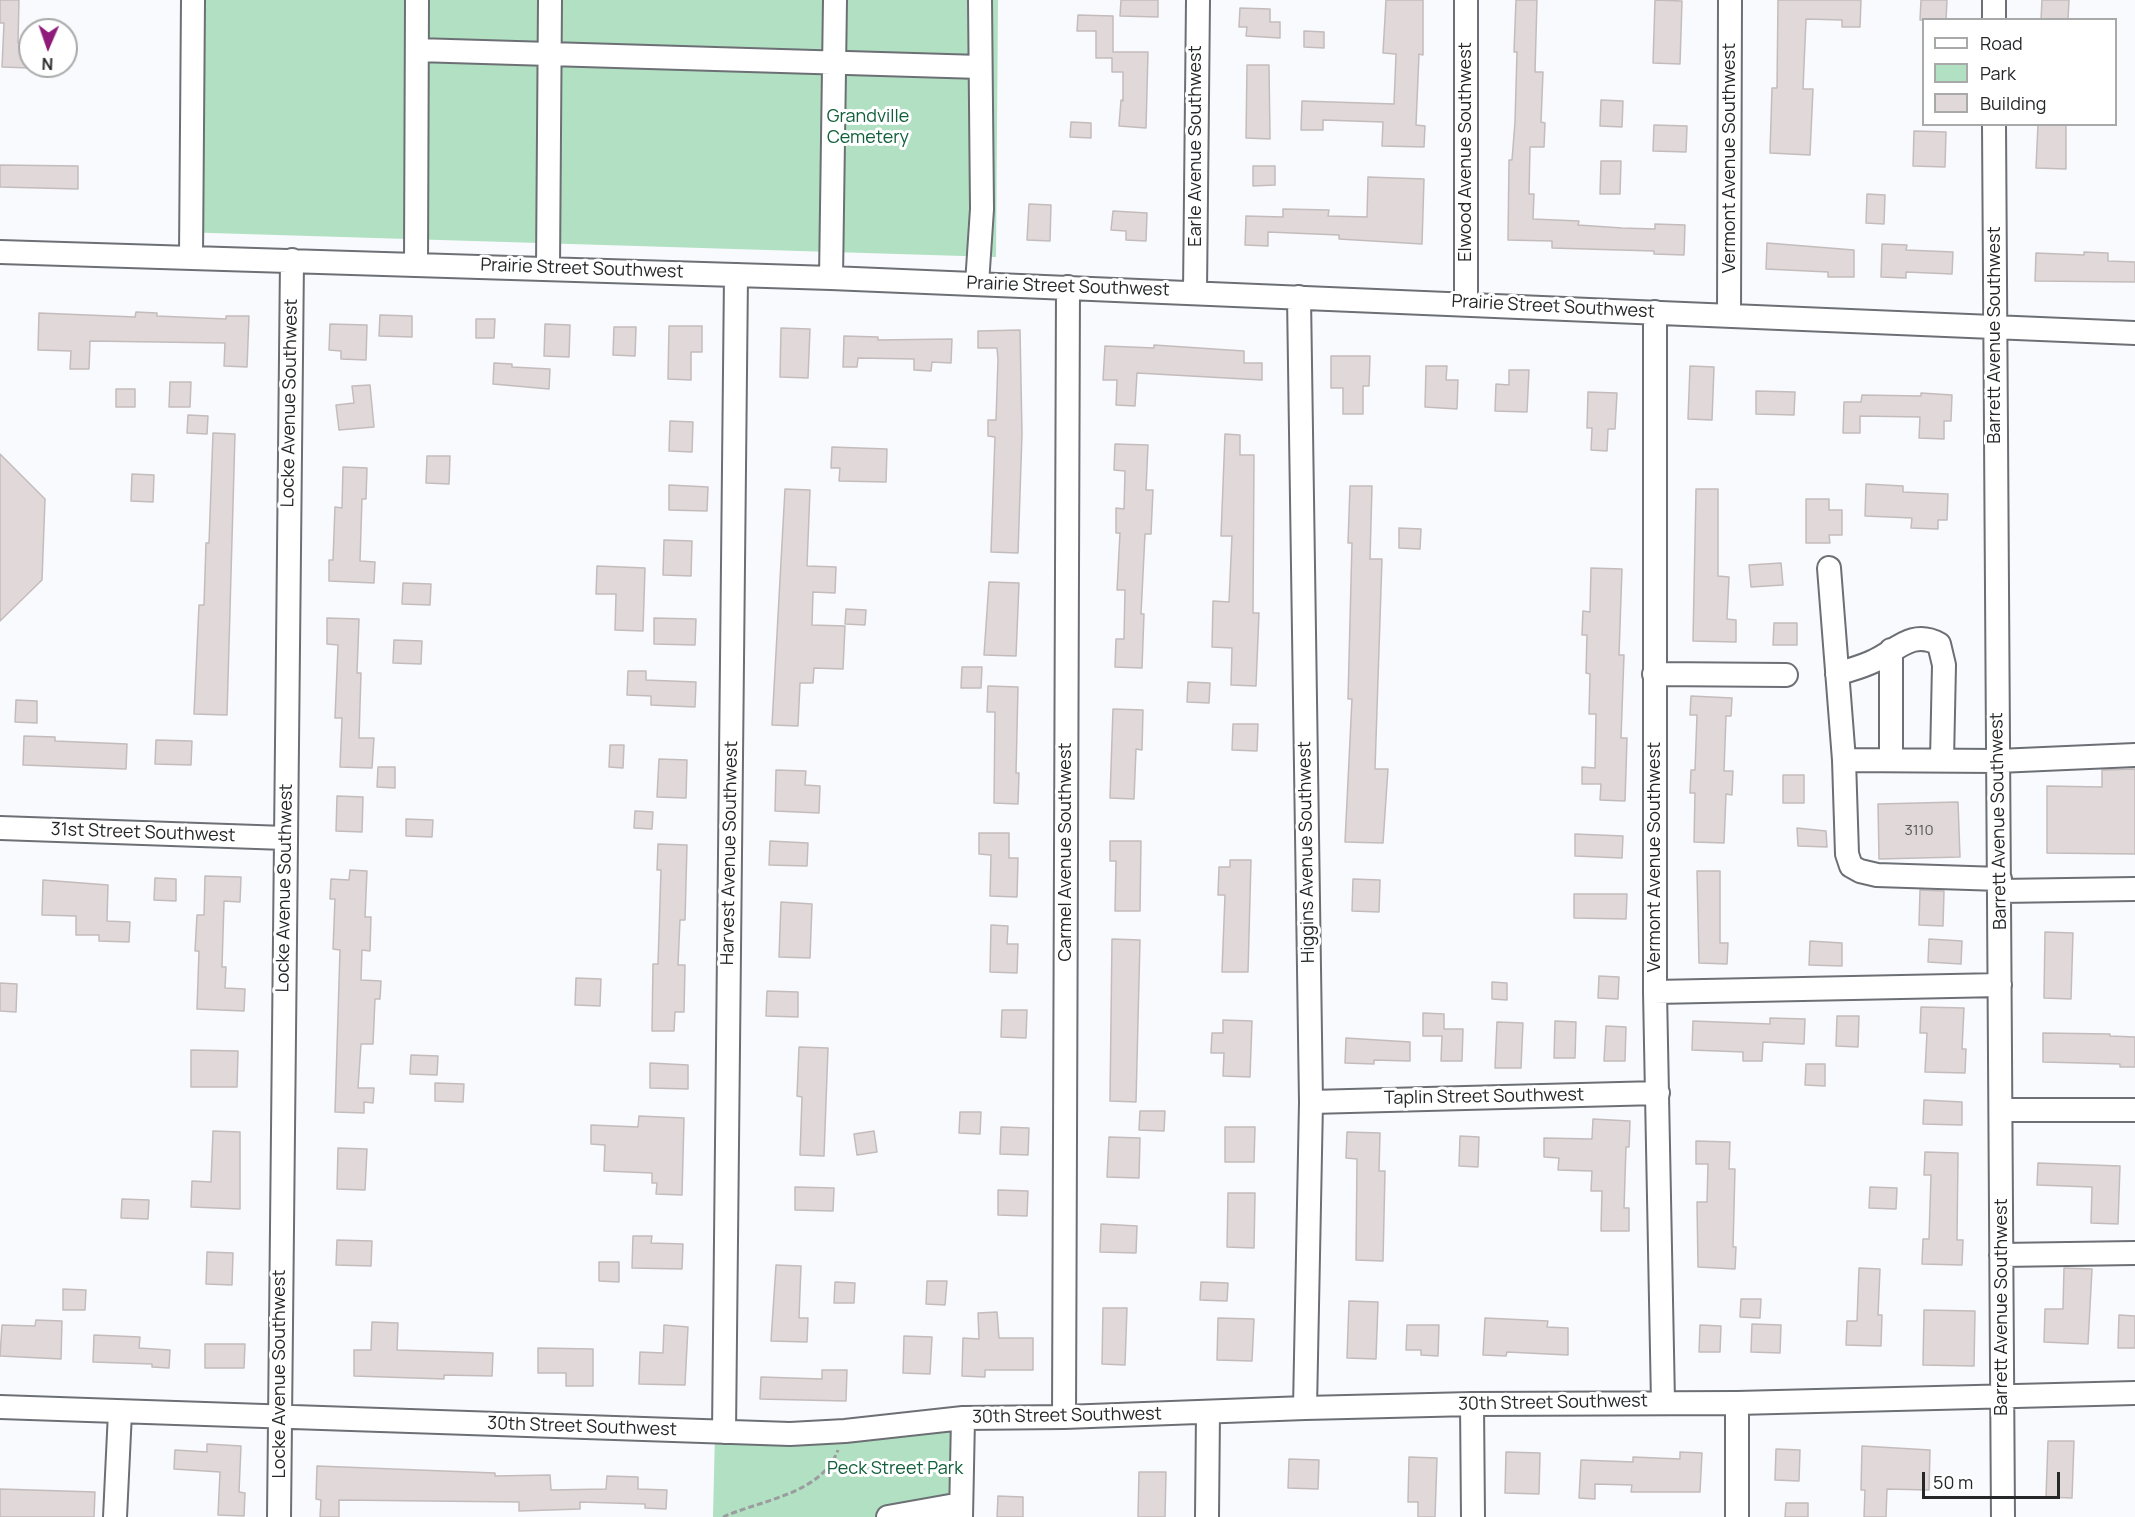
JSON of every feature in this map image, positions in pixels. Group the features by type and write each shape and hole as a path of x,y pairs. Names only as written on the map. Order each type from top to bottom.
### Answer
{"street":[{"path":"191,256 193,0"},
{"path":"416,264 417,0"},
{"path":"548,268 550,0"},
{"path":"831,278 835,0"},
{"path":"977,284 982,209 980,0"},
{"name":"Earle Avenue Southwest","path":"1195,292 1198,0"},
{"name":"Elwood Avenue Southwest","path":"1466,0 1466,303"},
{"name":"Vermont Avenue Southwest","path":"1729,316 1730,0"},
{"path":"1994,0 1994,18"},
{"path":"417,50 980,67"},
{"name":"Barrett Avenue Southwest","path":"1994,126 2003,1517"},
{"name":"Prairie Street Southwest","path":"0,252 736,274 2135,333"},
{"name":"Locke Avenue Southwest","path":"279,1517 292,260"},
{"name":"Harvest Avenue Southwest","path":"724,1432 736,274"},
{"name":"Carmel Avenue Southwest","path":"1064,1417 1068,287"},
{"name":"Higgins Avenue Southwest","path":"1299,297 1311,1102 1305,1408"},
{"name":"Vermont Avenue Southwest","path":"1655,312 1655,992 1664,1402"},
{"path":"1829,567 1844,760 1847,854 1851,866 1860,872 1877,875 2000,885 2135,889"},
{"path":"1837,674 1876,660 1901,643 1931,640 1939,644 1944,665 1942,760"},
{"path":"1890,650 1891,760"},
{"path":"1654,674 1786,675"},
{"path":"1844,760 1998,761 2135,755"},
{"path":"0,828 0,839"},
{"name":"31st Street Southwest","path":"0,828 285,838"},
{"path":"1655,992 2000,986"},
{"name":"Taplin Street Southwest","path":"1311,1102 1658,1093"},
{"path":"2002,1110 2135,1110"},
{"path":"2001,1255 2135,1253"},
{"name":"30th Street Southwest","path":"0,1407 790,1434 845,1431 963,1418 1472,1404 1737,1403 2135,1393"},
{"path":"1737,1403 1737,1517"},
{"path":"1472,1404 1473,1517"},
{"path":"115,1517 120,1412"},
{"path":"1207,1517 1208,1412"},
{"path":"888,1517 961,1510 963,1418"}],"path":[{"path":"723,1517 813,1482 835,1458 845,1431"}],"green space":[{"name":"Grandville Cemetery","path":"181,0 998,0 996,257 179,232"},
{"name":"Peck Street Park","path":"963,1418 961,1504 907,1517 713,1517 715,1432"}],"building":[{"path":"0,0 19,0 18,68 2,67 4,23 0,23"},
{"path":"1121,0 1158,0 1158,17 1120,16"},
{"path":"1386,0 1423,0 1423,55 1419,54 1416,125 1425,126 1424,147 1382,146 1383,122 1323,120 1323,130 1301,130 1302,101 1394,104 1396,54 1383,53"},
{"path":"1516,0 1537,0 1535,72 1543,72 1541,122 1545,123 1544,147 1530,147 1529,194 1534,194 1533,219 1579,221 1578,225 1622,228 1655,229 1655,224 1685,225 1684,255 1654,254 1654,251 1552,248 1552,241 1508,240 1509,160 1512,160 1515,122"},
{"path":"1655,0 1682,1 1680,64 1653,63"},
{"path":"1778,0 1861,0 1860,27 1842,27 1842,20 1806,19 1803,89 1813,89 1810,155 1770,153 1772,88 1777,88"},
{"path":"1921,0 1947,0 1946,18 1922,18 1920,20"},
{"path":"2042,0 2069,0 2068,18 2041,18"},
{"path":"1240,8 1270,9 1270,22 1280,22 1280,38 1246,36 1247,27 1239,27"},
{"path":"1078,15 1113,16 1113,52 1148,52 1146,128 1119,126 1121,100 1123,101 1123,72 1112,72 1112,58 1096,58 1096,31 1077,31"},
{"path":"1304,31 1324,32 1324,48 1304,47"},
{"path":"1247,65 1269,65 1270,139 1246,138"},
{"path":"1601,100 1623,101 1622,127 1600,126"},
{"path":"1071,122 1091,123 1091,138 1070,137"},
{"path":"1654,125 1687,126 1686,152 1653,151"},
{"path":"2038,126 2066,126 2066,169 2036,168"},
{"path":"1914,131 1946,132 1945,167 1913,166"},
{"path":"1601,161 1621,161 1620,194 1600,194"},
{"path":"0,165 78,166 78,189 0,187"},
{"path":"1253,166 1275,166 1275,185 1253,186"},
{"path":"1368,177 1424,179 1422,244 1339,239 1339,235 1268,232 1268,246 1245,245 1246,216 1283,217 1283,209 1329,210 1328,216 1367,217"},
{"path":"1867,194 1885,195 1884,224 1866,223"},
{"path":"1029,204 1051,205 1050,241 1027,240"},
{"path":"1113,211 1147,213 1146,241 1126,240 1126,231 1111,230"},
{"path":"1767,243 1854,250 1854,277 1828,277 1828,272 1766,269"},
{"path":"1882,244 1907,245 1906,250 1953,252 1952,274 1906,272 1906,278 1881,277"},
{"path":"2084,252 2108,253 2108,261 2135,262 2135,282 2035,281 2036,253 2084,255"},
{"path":"136,312 157,313 157,316 226,319 226,316 249,316 247,367 224,366 225,343 90,341 89,369 70,369 71,351 38,350 39,313 135,317"},
{"path":"380,315 412,316 412,337 379,336"},
{"path":"476,319 495,319 494,338 476,338"},
{"path":"330,324 367,325 366,360 341,359 341,351 329,350"},
{"path":"545,324 570,325 569,357 544,356"},
{"path":"669,326 702,326 702,352 691,352 691,380 668,379"},
{"path":"614,327 636,327 635,356 613,355"},
{"path":"781,328 810,329 808,378 780,377"},
{"path":"1020,330 1022,434 1018,553 991,552 995,437 988,436 988,420 996,420 998,360 997,348 978,348 978,331"},
{"path":"844,336 878,337 878,340 952,339 951,363 932,362 931,371 914,370 914,359 858,358 857,367 843,367"},
{"path":"1154,345 1244,351 1244,363 1262,363 1262,380 1137,373 1135,406 1116,405 1117,380 1103,380 1105,346 1154,348"},
{"path":"1331,356 1370,356 1369,386 1363,386 1363,414 1343,414 1343,388 1331,388"},
{"path":"494,363 512,364 512,367 550,369 549,389 493,384"},
{"path":"1426,366 1447,366 1446,380 1458,380 1457,409 1425,407"},
{"path":"1690,366 1714,367 1712,420 1688,419"},
{"path":"1509,370 1529,370 1527,412 1495,411 1496,384 1509,385"},
{"path":"170,382 191,382 190,407 169,407"},
{"path":"370,385 374,427 339,430 336,405 354,403 352,386"},
{"path":"116,389 135,389 135,407 116,407"},
{"path":"1756,391 1795,392 1794,415 1756,414"},
{"path":"1588,392 1617,393 1615,429 1608,429 1607,451 1591,450 1592,428 1587,428"},
{"path":"1921,393 1952,395 1951,421 1944,421 1944,439 1919,438 1920,417 1860,416 1860,433 1843,433 1844,402 1861,402 1862,395 1921,396"},
{"path":"188,415 208,416 207,434 187,433"},
{"path":"670,421 693,422 692,452 669,451"},
{"path":"213,433 235,434 227,715 194,714 199,605 204,605 206,543 209,543"},
{"path":"1225,434 1240,435 1240,455 1254,455 1253,613 1259,613 1256,686 1231,685 1232,648 1212,647 1213,601 1229,602 1232,536 1221,536"},
{"path":"1115,444 1148,445 1146,490 1153,490 1151,534 1145,534 1141,614 1144,614 1142,668 1115,667 1116,639 1124,639 1125,590 1117,590 1120,533 1116,533 1116,508 1124,509 1125,471 1114,470"},
{"path":"832,447 887,449 886,482 839,481 840,468 831,468"},
{"path":"0,454 45,499 42,580 0,621"},
{"path":"427,456 450,456 449,484 426,483"},
{"path":"343,467 367,468 366,499 362,499 360,561 375,562 374,583 329,581 329,560 333,560 335,507 342,508"},
{"path":"132,474 154,475 153,502 131,501"},
{"path":"1866,484 1903,486 1903,492 1948,494 1947,520 1938,520 1938,529 1911,528 1912,518 1865,516"},
{"path":"669,485 708,487 707,511 669,510"},
{"path":"1350,486 1372,486 1370,559 1382,559 1375,769 1388,769 1383,843 1345,842 1352,699 1348,699 1352,543 1348,543"},
{"path":"785,489 810,490 807,566 836,567 835,593 813,592 812,625 845,626 843,669 814,668 813,683 800,683 798,726 772,725"},
{"path":"1696,489 1718,489 1718,576 1729,577 1727,619 1736,620 1736,642 1693,641"},
{"path":"1806,499 1829,499 1829,510 1842,510 1842,535 1829,535 1830,543 1806,543"},
{"path":"1399,528 1421,529 1420,549 1399,548"},
{"path":"664,540 692,541 691,576 663,575"},
{"path":"1781,563 1783,585 1751,587 1749,565"},
{"path":"597,566 645,568 643,631 615,630 616,594 596,594"},
{"path":"1591,568 1622,569 1619,655 1624,655 1621,738 1627,738 1625,801 1600,800 1601,784 1582,784 1582,767 1595,768 1596,714 1589,714 1590,674 1586,673 1587,635 1582,635 1583,611 1590,612"},
{"path":"989,582 1019,583 1016,656 984,655"},
{"path":"403,583 431,584 430,605 402,604"},
{"path":"846,609 866,610 865,625 845,624"},
{"path":"327,618 359,619 357,673 361,673 359,738 374,738 372,768 340,767 342,718 335,718 338,645 327,644"},
{"path":"654,618 696,619 695,645 654,644"},
{"path":"1774,623 1797,623 1797,645 1773,645"},
{"path":"394,640 422,641 421,664 393,663"},
{"path":"962,667 982,667 981,688 961,688"},
{"path":"628,671 646,671 646,680 696,682 695,707 651,705 651,696 627,695"},
{"path":"1188,682 1210,683 1209,703 1187,702"},
{"path":"988,686 1018,687 1016,773 1019,773 1018,804 994,803 995,712 987,712"},
{"path":"1691,696 1732,698 1731,716 1726,716 1724,771 1733,771 1732,795 1726,794 1724,843 1694,842 1695,793 1690,793 1691,770 1695,770 1697,715 1690,715"},
{"path":"16,700 37,701 37,723 15,722"},
{"path":"1113,709 1143,710 1142,750 1136,749 1134,799 1110,798"},
{"path":"1233,724 1258,724 1257,751 1232,750"},
{"path":"24,736 55,737 55,741 127,744 126,769 23,765"},
{"path":"156,740 192,741 191,765 155,764"},
{"path":"610,745 624,745 623,768 609,767"},
{"path":"659,759 687,760 686,798 657,797"},
{"path":"378,767 395,767 395,788 377,787"},
{"path":"2135,769 2135,854 2047,853 2047,786 2102,787 2102,770"},
{"path":"776,770 806,771 805,785 820,786 819,813 775,811"},
{"path":"1783,775 1804,775 1804,803 1783,803"},
{"path":"337,796 363,797 362,832 336,831"},
{"path":"1958,802 1960,857 1879,859 1878,804"},
{"path":"635,811 653,812 652,829 634,828"},
{"path":"406,819 433,820 432,837 406,836"},
{"path":"1797,828 1826,831 1827,847 1798,846"},
{"path":"979,833 1009,833 1009,858 1018,858 1017,897 990,896 991,855 979,854"},
{"path":"1575,834 1623,836 1622,858 1575,856"},
{"path":"770,841 808,843 807,866 769,865"},
{"path":"1110,841 1141,841 1140,911 1115,911 1116,861 1110,861"},
{"path":"658,844 687,845 685,920 680,920 678,965 685,965 684,1012 675,1012 674,1031 652,1031 653,964 658,964 661,870 657,870"},
{"path":"1230,860 1251,860 1248,972 1222,972 1225,895 1218,895 1219,867 1230,867"},
{"path":"350,870 367,871 365,917 371,917 370,951 362,950 361,980 381,981 380,999 375,999 373,1044 361,1044 358,1088 374,1088 373,1103 364,1102 364,1113 335,1112 340,950 333,949 335,899 330,899 331,879 349,880"},
{"path":"1697,871 1720,871 1720,943 1728,943 1727,964 1699,963"},
{"path":"205,876 241,877 240,902 224,901 222,967 226,967 225,988 245,989 244,1011 197,1009 199,951 195,951 197,915 204,915"},
{"path":"155,878 176,879 176,901 154,900"},
{"path":"1353,879 1380,880 1379,912 1352,911"},
{"path":"43,880 108,885 107,921 130,922 129,942 99,941 99,935 76,935 76,916 42,915"},
{"path":"1920,890 1944,891 1943,926 1919,925"},
{"path":"1574,894 1627,894 1626,919 1574,918"},
{"path":"781,902 812,904 810,958 779,957"},
{"path":"991,925 1008,926 1007,944 1018,944 1017,973 990,972"},
{"path":"2045,932 2073,933 2071,999 2044,998"},
{"path":"1112,939 1140,940 1136,1102 1110,1101"},
{"path":"1929,939 1962,941 1961,964 1928,962"},
{"path":"1810,941 1842,943 1842,966 1809,965"},
{"path":"1599,976 1619,977 1618,999 1598,998"},
{"path":"576,978 601,979 600,1006 575,1005"},
{"path":"1492,982 1507,983 1507,1000 1492,999"},
{"path":"0,983 17,984 16,1012 0,1011"},
{"path":"767,991 798,992 798,1017 766,1016"},
{"path":"1921,1007 1964,1008 1962,1049 1966,1049 1965,1073 1925,1072 1927,1033 1920,1033"},
{"path":"1002,1010 1027,1010 1026,1038 1001,1037"},
{"path":"1423,1013 1444,1014 1444,1029 1463,1029 1462,1061 1441,1061 1442,1036 1423,1036"},
{"path":"1837,1016 1859,1016 1858,1047 1836,1046"},
{"path":"1770,1018 1805,1019 1804,1044 1763,1042 1762,1061 1743,1061 1743,1052 1692,1050 1693,1021 1770,1024"},
{"path":"1223,1020 1252,1021 1250,1077 1223,1076 1224,1053 1211,1053 1212,1033 1223,1033"},
{"path":"1555,1021 1576,1022 1575,1058 1554,1058"},
{"path":"1497,1022 1523,1023 1521,1068 1495,1068"},
{"path":"1606,1026 1626,1027 1625,1061 1604,1061"},
{"path":"2043,1033 2110,1034 2110,1036 2135,1037 2135,1067 2120,1067 2120,1064 2043,1062"},
{"path":"1346,1038 1410,1042 1410,1061 1374,1060 1374,1064 1345,1063"},
{"path":"799,1047 828,1048 824,1156 800,1155 802,1097 797,1096"},
{"path":"191,1050 238,1051 237,1087 191,1087"},
{"path":"411,1055 438,1056 437,1075 410,1074"},
{"path":"650,1063 688,1065 688,1089 650,1088"},
{"path":"1806,1064 1825,1064 1825,1086 1805,1085"},
{"path":"435,1083 464,1084 463,1102 435,1101"},
{"path":"1924,1100 1962,1102 1962,1125 1923,1124"},
{"path":"1140,1111 1165,1111 1164,1131 1139,1130"},
{"path":"960,1112 981,1112 980,1134 959,1133"},
{"path":"639,1116 684,1118 682,1195 656,1194 657,1183 652,1183 652,1173 604,1171 605,1145 591,1144 591,1125 638,1127"},
{"path":"1593,1119 1630,1121 1629,1147 1626,1147 1624,1208 1629,1208 1629,1231 1601,1231 1602,1191 1591,1191 1592,1171 1558,1170 1559,1158 1544,1157 1544,1138 1592,1139"},
{"path":"1001,1127 1029,1128 1028,1155 1000,1154"},
{"path":"1225,1127 1255,1127 1254,1162 1225,1162"},
{"path":"213,1131 240,1132 240,1209 191,1207 192,1181 211,1182"},
{"path":"874,1131 877,1152 857,1155 854,1134"},
{"path":"1347,1132 1380,1133 1379,1171 1385,1171 1383,1261 1356,1260 1357,1159 1346,1158"},
{"path":"1460,1136 1479,1137 1478,1167 1459,1166"},
{"path":"1109,1137 1140,1138 1139,1178 1107,1177"},
{"path":"1696,1141 1730,1142 1729,1169 1735,1169 1733,1247 1736,1247 1735,1269 1698,1267 1697,1202 1707,1202 1708,1164 1696,1164"},
{"path":"338,1148 367,1149 365,1190 337,1189"},
{"path":"1925,1152 1958,1153 1957,1240 1963,1240 1962,1265 1922,1264 1923,1239 1929,1239 1931,1175 1924,1175"},
{"path":"2038,1163 2120,1166 2118,1224 2091,1223 2092,1187 2037,1185"},
{"path":"795,1187 834,1188 833,1211 795,1210"},
{"path":"1870,1187 1897,1188 1896,1209 1869,1208"},
{"path":"998,1190 1028,1191 1027,1216 998,1215"},
{"path":"1228,1193 1255,1193 1254,1248 1227,1247"},
{"path":"122,1199 149,1200 148,1219 121,1218"},
{"path":"1101,1224 1137,1226 1136,1253 1100,1252"},
{"path":"633,1236 652,1236 651,1243 683,1244 682,1269 632,1268"},
{"path":"337,1240 372,1241 371,1266 336,1265"},
{"path":"207,1252 233,1253 232,1285 206,1284"},
{"path":"599,1262 619,1262 619,1282 599,1281"},
{"path":"776,1265 801,1266 799,1318 808,1318 807,1342 771,1341"},
{"path":"1859,1268 1880,1269 1878,1315 1882,1315 1881,1346 1846,1345 1847,1321 1857,1321"},
{"path":"2064,1268 2092,1269 2088,1344 2044,1342 2045,1309 2063,1309"},
{"path":"927,1281 947,1281 945,1305 926,1304"},
{"path":"835,1282 855,1283 854,1303 834,1303"},
{"path":"1201,1282 1228,1283 1227,1301 1200,1300"},
{"path":"63,1289 86,1290 85,1310 63,1310"},
{"path":"1741,1299 1761,1299 1760,1318 1740,1317"},
{"path":"1349,1301 1378,1302 1376,1359 1347,1358"},
{"path":"1103,1308 1127,1308 1125,1365 1102,1364"},
{"path":"1924,1310 1975,1311 1974,1366 1923,1365"},
{"path":"997,1312 999,1338 1033,1338 1033,1370 985,1370 985,1377 962,1376 963,1338 979,1339 978,1313"},
{"path":"2119,1315 2135,1316 2135,1348 2118,1348"},
{"path":"1218,1318 1254,1319 1252,1361 1217,1360"},
{"path":"1485,1318 1548,1321 1547,1327 1568,1328 1568,1355 1507,1352 1506,1356 1483,1355"},
{"path":"36,1320 62,1321 61,1359 0,1356 2,1325 35,1326"},
{"path":"372,1322 398,1323 397,1350 493,1353 492,1376 444,1375 444,1379 354,1376 354,1350 371,1350"},
{"path":"1752,1324 1781,1325 1780,1353 1751,1352"},
{"path":"664,1325 688,1327 685,1385 639,1384 640,1352 663,1353"},
{"path":"1407,1325 1439,1325 1438,1356 1421,1355 1421,1350 1406,1350"},
{"path":"1700,1325 1721,1326 1720,1352 1699,1352"},
{"path":"94,1335 140,1337 139,1348 170,1350 169,1368 152,1367 152,1364 93,1362"},
{"path":"904,1336 932,1337 930,1374 903,1373"},
{"path":"205,1344 245,1344 244,1368 205,1368"},
{"path":"538,1348 593,1349 593,1386 566,1386 566,1373 538,1373"},
{"path":"822,1370 847,1370 846,1401 760,1399 761,1377 822,1379"},
{"path":"2048,1441 2074,1441 2072,1498 2046,1497"},
{"path":"207,1444 241,1446 239,1492 245,1493 244,1516 218,1515 220,1472 174,1469 175,1450 207,1452"},
{"path":"1862,1446 1930,1450 1929,1490 1887,1489 1886,1517 1864,1517 1865,1490 1861,1490"},
{"path":"1776,1449 1800,1450 1799,1481 1775,1480"},
{"path":"1506,1452 1540,1453 1539,1494 1505,1493"},
{"path":"1680,1452 1702,1453 1700,1492 1631,1492 1632,1485 1595,1484 1595,1499 1579,1498 1581,1460 1633,1462 1633,1457 1680,1459"},
{"path":"1409,1457 1437,1458 1435,1517 1418,1517 1418,1502 1408,1502"},
{"path":"1289,1459 1319,1460 1318,1489 1288,1488"},
{"path":"317,1466 495,1473 495,1476 550,1475 551,1490 606,1489 607,1476 638,1477 638,1489 667,1490 666,1509 645,1508 645,1504 580,1502 580,1509 519,1511 519,1502 339,1500 339,1517 320,1517 321,1500 316,1499"},
{"path":"1139,1472 1166,1472 1165,1517 1138,1517"},
{"path":"0,1489 95,1492 94,1517 0,1517"},
{"path":"998,1496 1023,1497 1023,1517 997,1517"},
{"path":"1786,1503 1808,1503 1808,1517 1785,1517"}]}
